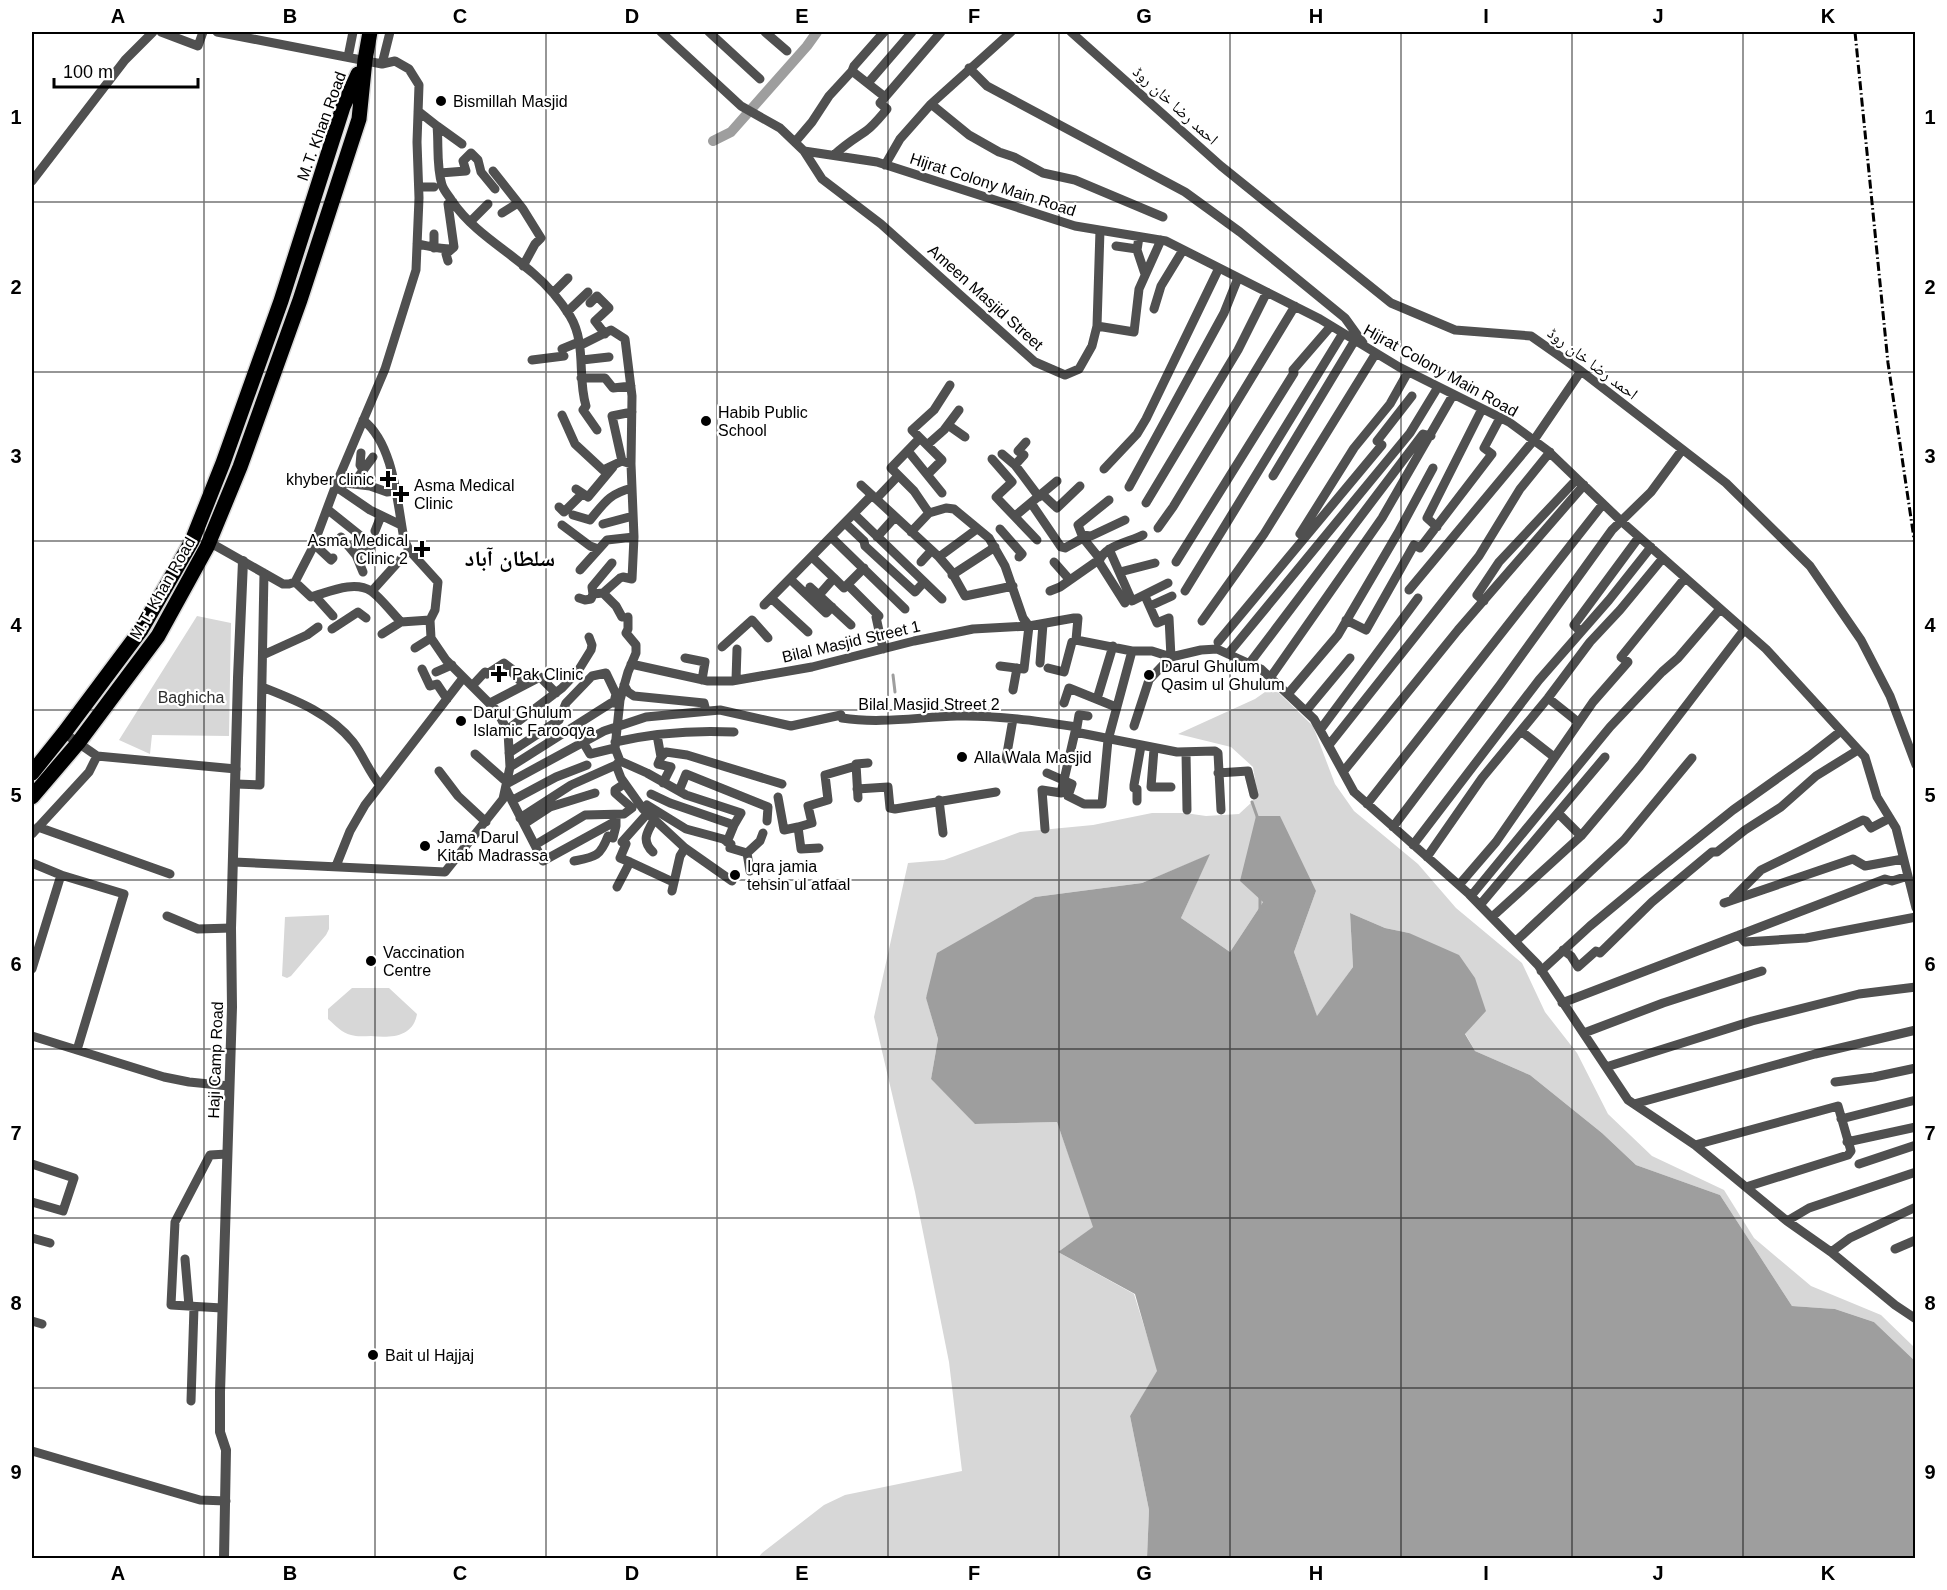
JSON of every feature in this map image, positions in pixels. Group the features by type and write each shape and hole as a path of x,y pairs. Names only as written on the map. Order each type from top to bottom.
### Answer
{"highway":[{"path":"365,60 370,32"},
{"name":"M.T. Khan Road","path":"32,797 78,743 158,636 210,542 240,467 300,300 359,119 365,60"},
{"name":"M.T. Khan Road","path":"32,773 141,630 192,541 223,463 287,283 343,107 365,60"}],"street":[{"path":"32,181 125,60 153,32"},
{"path":"161,32 198,45 203,32"},
{"path":"210,542 283,584 295,582 314,544 336,484 385,369 416,270 419,187 417,142 419,85 409,69 395,61 382,64 217,32"},
{"path":"348,57 353,32"},
{"path":"382,64 390,32"},
{"path":"661,32 741,106 780,128 804,151"},
{"path":"709,32 760,79"},
{"path":"765,32 787,51"},
{"path":"795,142 829,96 884,32"},
{"path":"868,83 912,32"},
{"path":"834,155 842,146 867,130 887,109 880,103 941,32"},
{"path":"885,165 900,139 931,104 1011,32"},
{"name":"احمد رضا خان روڈ","path":"1071,32 1221,166 1391,303 1455,330 1531,336 1581,370 1735,492 1815,573 1862,640 1890,696 1916,765"},
{"path":"969,68 987,86 1185,192 1240,232 1345,318 1367,348"},
{"path":"852,71 885,97"},
{"path":"931,104 969,135 999,152 1014,157 1044,173 1075,180 1164,217"},
{"path":"418,111 462,144"},
{"path":"437,126 437,162 444,189 470,222 553,293 576,328 582,360 581,393 586,406 583,410 597,429"},
{"name":"Hijrat Colony Main Road","path":"804,151 885,165 1075,226 1161,240 1295,306 1408,372 1500,418 1534,440 1550,452 1662,558 1766,649 1865,758 1877,797 1896,828 1916,908"},
{"name":"Ameen Masjid Street","path":"804,151 822,179 881,224 1035,362 1065,375 1079,369 1092,346 1097,326 1100,230"},
{"path":"440,173 466,171 463,161 471,153 478,160 481,172 495,189"},
{"path":"493,171 542,238 535,244 523,266"},
{"path":"419,187 434,187"},
{"path":"448,261 446,254 454,247 448,204 453,202"},
{"path":"502,213 518,203"},
{"path":"470,222 489,204"},
{"path":"441,222 450,217"},
{"path":"434,234 434,248"},
{"path":"1139,237 1137,249 1145,274"},
{"path":"1097,326 1134,332 1139,288 1161,240"},
{"path":"417,244 451,249"},
{"path":"1116,246 1137,249"},
{"path":"1154,309 1161,286 1183,250"},
{"path":"1104,469 1137,434 1146,419 1220,268"},
{"path":"553,293 568,278"},
{"path":"1129,488 1224,313 1238,278"},
{"path":"567,312 588,292"},
{"path":"1146,503 1238,350 1267,292"},
{"path":"590,303 597,296 609,309 595,321 605,333"},
{"path":"1158,528 1295,306"},
{"path":"1176,562 1294,373 1293,370 1331,326"},
{"path":"532,360 563,352 605,333 614,331 625,339 632,412 624,463 588,497 579,492 564,512 559,507"},
{"path":"1185,591 1343,333"},
{"path":"1273,476 1355,340"},
{"path":"1202,621 1264,534 1376,353"},
{"path":"582,360 609,357"},
{"path":"1409,590 1534,440 1581,370"},
{"path":"1304,537 1300,534 1306,524 1354,448 1390,404 1408,372"},
{"path":"581,378 605,378 613,388 631,386"},
{"path":"928,474 942,460 912,430 934,410 950,384"},
{"path":"1228,654 1410,433 1438,387"},
{"path":"1270,678 1382,519 1453,395"},
{"path":"1042,624 1044,665 1064,672 1072,642 1076,640 1132,651 1152,651 1170,657 1216,646 1382,445 1377,441 1412,396"},
{"path":"927,446 959,410"},
{"path":"1437,527 1427,518 1482,410"},
{"path":"579,598 591,599 623,576 633,579 632,488 612,416 632,412"},
{"path":"562,415 575,444 603,470 624,463"},
{"path":"1346,620 1365,630 1414,545 1420,548 1492,454 1484,448 1500,418"},
{"path":"234,862 445,872 501,802 507,786 510,767 507,730 497,711 463,678 431,638 430,620 435,610 438,582 409,550 404,539 386,453 372,427 363,420"},
{"path":"948,425 965,437"},
{"path":"1249,664 1423,434 1431,436"},
{"path":"920,438 891,468 914,491 929,513"},
{"path":"1015,465 1023,455 1018,451 1026,442"},
{"path":"1393,827 1507,676 1612,530 1638,507 1662,479 1682,450"},
{"path":"908,451 942,492"},
{"path":"1329,745 1473,563 1520,489 1550,452"},
{"path":"361,453 360,465 363,470"},
{"path":"1002,454 1015,465 1038,498 1061,547 1065,548 1082,537 1091,536 1125,520"},
{"path":"353,484 373,457"},
{"path":"992,459 1012,482 996,497 1037,540"},
{"path":"1288,694 1338,634 1433,468"},
{"path":"764,605 854,514 898,476"},
{"path":"989,538 1013,514 1038,498 1058,481"},
{"path":"1343,772 1484,600 1477,595 1499,562 1581,482"},
{"path":"336,484 370,486 387,492 395,491"},
{"path":"336,484 381,516 401,525"},
{"path":"861,485 935,554 965,596 1013,586"},
{"path":"1038,498 1057,508 1080,486"},
{"path":"573,515 590,520 610,496 632,488"},
{"path":"1109,500 1078,525 1082,537 1100,560 1099,562 1125,603"},
{"path":"1367,804 1603,504"},
{"path":"911,532 929,513 946,508 954,509 989,538 995,547 1013,586 1023,618 1029,626 1024,669 1000,666"},
{"path":"327,509 372,545 356,555"},
{"path":"854,514 942,599"},
{"path":"375,531 381,516"},
{"path":"603,524 633,516"},
{"path":"877,537 895,517"},
{"path":"845,523 864,541 865,546 915,592 924,582"},
{"path":"562,525 590,546 598,549"},
{"path":"921,562 976,529"},
{"path":"1000,529 1022,554 1018,556"},
{"path":"1050,591 1060,587 1100,560 1109,549 1143,535"},
{"path":"341,537 356,555 363,572"},
{"path":"580,570 607,540 634,537"},
{"path":"831,537 905,609"},
{"path":"1581,632 1574,625 1639,537"},
{"path":"314,544 331,560 333,558"},
{"path":"952,575 995,547"},
{"path":"1413,845 1539,680 1651,547"},
{"path":"1109,549 1132,601 1168,583"},
{"path":"372,591 409,550"},
{"path":"812,556 844,588 864,568"},
{"path":"1427,857 1482,778 1548,698 1590,642 1620,610 1662,558"},
{"name":"Haji Camp Road","path":"224,1558 226,1450 220,1432 222,1308 243,561"},
{"path":"1054,562 1069,579"},
{"path":"510,767 617,703 636,653 636,645 626,633 628,629 625,617 616,606 592,587 612,563"},
{"path":"1120,572 1155,563"},
{"path":"236,784 261,784 264,573"},
{"path":"1459,885 1496,842 1578,722 1628,662 1621,657 1685,578"},
{"path":"790,579 826,613 832,607"},
{"path":"819,595 834,579"},
{"path":"295,582 311,597 344,587 359,586 372,591 401,622"},
{"path":"848,585 878,617 883,649"},
{"path":"810,587 851,625"},
{"path":"315,596 333,616"},
{"path":"1134,726 1149,680 1170,657 1169,618 1157,623 1145,596"},
{"path":"1150,606 1172,596"},
{"path":"771,598 808,632"},
{"path":"1320,730 1418,598"},
{"path":"1471,896 1610,727 1678,658 1720,609"},
{"path":"332,629 358,612 366,618"},
{"name":"Bilal Masjid Street 1","path":"631,664 702,680 723,682 812,667 973,629 1029,626 1078,618 1076,640"},
{"path":"382,634 401,622 430,620"},
{"path":"722,647 752,620 768,638"},
{"path":"263,655 307,635 318,627"},
{"path":"1492,917 1581,836 1640,766 1744,630"},
{"path":"507,730 556,693 573,677 587,657 592,645 589,637"},
{"path":"415,648 431,638"},
{"path":"1097,699 1113,646"},
{"path":"1216,646 1260,669 1306,711 1314,719 1354,792 1480,904 1516,941 1541,971 1628,1100 1695,1145 1786,1221 1831,1251 1895,1305 1916,1319"},
{"path":"736,680 737,650"},
{"path":"1047,773 1072,784 1068,796 1084,804 1102,804 1108,740 1132,651"},
{"path":"685,658 705,662 702,680"},
{"path":"1306,711 1350,658"},
{"path":"472,686 485,672 487,674 504,663 524,685"},
{"path":"436,672 452,665"},
{"path":"1013,690 1017,668"},
{"path":"422,669 430,686 437,684 447,699"},
{"path":"509,753 559,720 566,703 592,676 606,673 616,694 615,745 624,784 648,814 685,848 732,881"},
{"path":"490,703 540,677 556,693"},
{"path":"336,866 350,831 365,805 463,678"},
{"path":"624,685 634,696 704,703 706,711"},
{"path":"262,687 307,706 333,721 354,742 370,773 380,785"},
{"path":"1064,703 1069,688 1116,707"},
{"path":"1548,698 1578,722"},
{"name":"Bilal Masjid Street 2","path":"507,786 583,742 646,717 720,710 791,726 841,716 863,721 960,716 1013,719 1076,730 1108,740 1154,748 1186,752 1205,750 1218,753 1221,810"},
{"path":"1045,829 1042,790 1061,793 1079,715 1088,716"},
{"path":"1006,759 1013,719"},
{"path":"583,742 590,754 615,745 657,735 702,731 734,732"},
{"path":"1521,731 1554,757"},
{"path":"1541,971 1590,926 1733,810 1841,731"},
{"path":"64,733 96,756 236,769"},
{"path":"657,735 661,757"},
{"path":"1137,801 1137,789 1134,785 1142,746"},
{"path":"1154,748 1151,787 1171,787"},
{"path":"1563,950 1571,956 1578,967 1596,951 1600,953 1652,902 1712,852 1717,852 1745,830 1781,807 1816,776 1858,750"},
{"path":"663,783 671,767 658,764 666,752 687,755 782,784"},
{"path":"1186,752 1187,810"},
{"path":"476,754 507,786 543,861 632,808 615,793 615,790 624,784"},
{"path":"1070,754 1087,757"},
{"path":"96,756 89,772 35,830 123,856 170,874"},
{"path":"1480,904 1605,758"},
{"path":"1516,941 1624,840 1692,758"},
{"path":"522,821 571,785 618,763 647,772 679,791 741,813 727,842"},
{"path":"778,797 784,830 812,823 808,806 828,800 825,775 856,766 856,764 868,763"},
{"path":"513,800 556,777 587,765"},
{"path":"856,766 858,794 888,787 889,805 895,809 996,792"},
{"path":"439,771 458,796 486,822"},
{"path":"1218,772 1248,771 1254,795"},
{"path":"679,791 686,774 768,807 767,821"},
{"path":"522,821 550,807 595,793"},
{"path":"651,794 734,825"},
{"path":"939,800 943,833"},
{"path":"653,852 646,843 647,805 686,828 727,842 731,844 730,848 747,853"},
{"path":"1558,813 1581,836"},
{"path":"648,814 622,842 626,844 620,858 673,886 680,856 685,848"},
{"path":"535,845 585,815 619,816 636,825"},
{"path":"574,861 594,858 599,854 608,836 613,838 619,816"},
{"path":"1890,818 1871,828 1863,820 1761,870 1727,901 1855,859 1865,866 1904,859"},
{"path":"798,827 801,849 819,848"},
{"path":"747,853 760,841 763,833"},
{"path":"747,853 750,871"},
{"path":"617,887 630,862"},
{"path":"32,863 61,875 124,894 77,1050"},
{"path":"32,969 61,875"},
{"path":"1562,1003 1885,879 1892,881 1908,876"},
{"path":"167,916 198,929 231,928"},
{"path":"1739,935 1745,942 1806,938 1916,917"},
{"path":"1584,1033 1663,1003 1762,971"},
{"path":"1606,1067 1752,1021 1859,994 1916,987"},
{"path":"1634,1104 1815,1054 1916,1030"},
{"path":"32,1036 164,1077 229,1086"},
{"path":"1835,1082 1916,1068"},
{"path":"1841,1119 1916,1100"},
{"path":"1695,1145 1836,1105 1851,1151 1848,1155 1746,1187"},
{"path":"1848,1142 1916,1127"},
{"path":"1859,1164 1916,1145"},
{"path":"222,1308 171,1305 175,1222 210,1155 227,1154"},
{"path":"32,1164 74,1178 63,1211 32,1202"},
{"path":"1786,1221 1809,1209 1916,1172"},
{"path":"1831,1251 1850,1238 1916,1207"},
{"path":"32,1238 50,1243"},
{"path":"1895,1249 1916,1240"},
{"path":"184,1259 191,1306 191,1401"},
{"path":"32,1321 42,1324"},
{"path":"32,1451 200,1500 226,1501"}],"green space":[{"name":"Baghicha","path":"197,616 231,623 229,736 152,735 150,754 119,740"},
{"path":"1265,692 1278,692 1313,726 1335,784 1354,811 1418,864 1456,908 1522,963 1545,1012 1577,1053 1608,1114 1652,1156 1724,1190 1754,1238 1811,1286 1881,1315 1915,1348 1915,1361 1874,1322 1835,1309 1792,1306 1720,1195 1636,1165 1602,1133 1530,1075 1475,1051 1409,933 1385,928 1350,913 1353,967 1317,1017 1294,952 1316,891 1263,902 1230,952 1181,918 1209,855 1142,883 1035,897 926,997 938,1039 931,1079 976,1124 1057,1122 1094,1227 1058,1252 1134,1294 1158,1371 1130,1416 1149,1510 1147,1558 758,1558 824,1505 845,1495 962,1471 949,1362 915,1192 874,1017 908,863 944,860 1020,832 1093,825 1152,813 1185,813 1206,816 1239,814 1252,802 1257,792 1253,767 1231,747 1178,734 1255,699"},
{"path":"329,915 329,929 326,935 291,976 287,978 282,976 285,917"},
{"path":"352,988 389,988 417,1014 415,1022 411,1028 399,1035 385,1037 348,1034 328,1019 328,1009"}],"shaded area":[{"path":"1256,816 1280,816 1316,891 1294,952 1317,1016 1353,967 1350,913 1385,928 1409,933 1459,955 1475,978 1486,1011 1465,1034 1475,1051 1530,1075 1602,1133 1636,1165 1720,1195 1792,1306 1835,1309 1874,1322 1915,1361 1915,1558 1147,1558 1149,1510 1130,1416 1157,1371 1135,1294 1058,1252 1093,1227 1057,1122 975,1124 931,1079 938,1039 926,998 937,953 1035,897 1142,883 1210,854 1181,918 1230,952 1263,902 1240,881"}],"waterway":[{"path":"713,141 731,132 817,32"},
{"path":"893,675 895,692"},
{"path":"1252,802 1258,819"},
{"path":"1260,896 1260,911"}],"railway":[{"path":"1855,32 1888,363 1916,552"}],"place":[{"name":"Bismillah Masjid","path":"441,101"},
{"name":"Habib Public School","path":"706,421"},
{"name":"khyber clinic","path":"388,479"},
{"name":"Asma Medical Clinic","path":"401,494"},
{"name":"Asma Medical Clinic 2","path":"422,549"},
{"name":"Pak Clinic","path":"499,674"},
{"name":"Darul Ghulum Qasim ul Ghulum","path":"1149,675"},
{"name":"Darul Ghulum Islamic Farooqya","path":"461,721"},
{"name":"Alla Wala Masjid","path":"962,757"},
{"name":"Jama Darul Kitab Madrassa","path":"425,846"},
{"name":"Iqra jamia tehsin ul atfaal","path":"735,875"},
{"name":"Vaccination Centre","path":"371,961"},
{"name":"Bait ul Hajjaj","path":"373,1355"}],"district":[{"name":"سلطان آباد","path":"510,558"}]}
